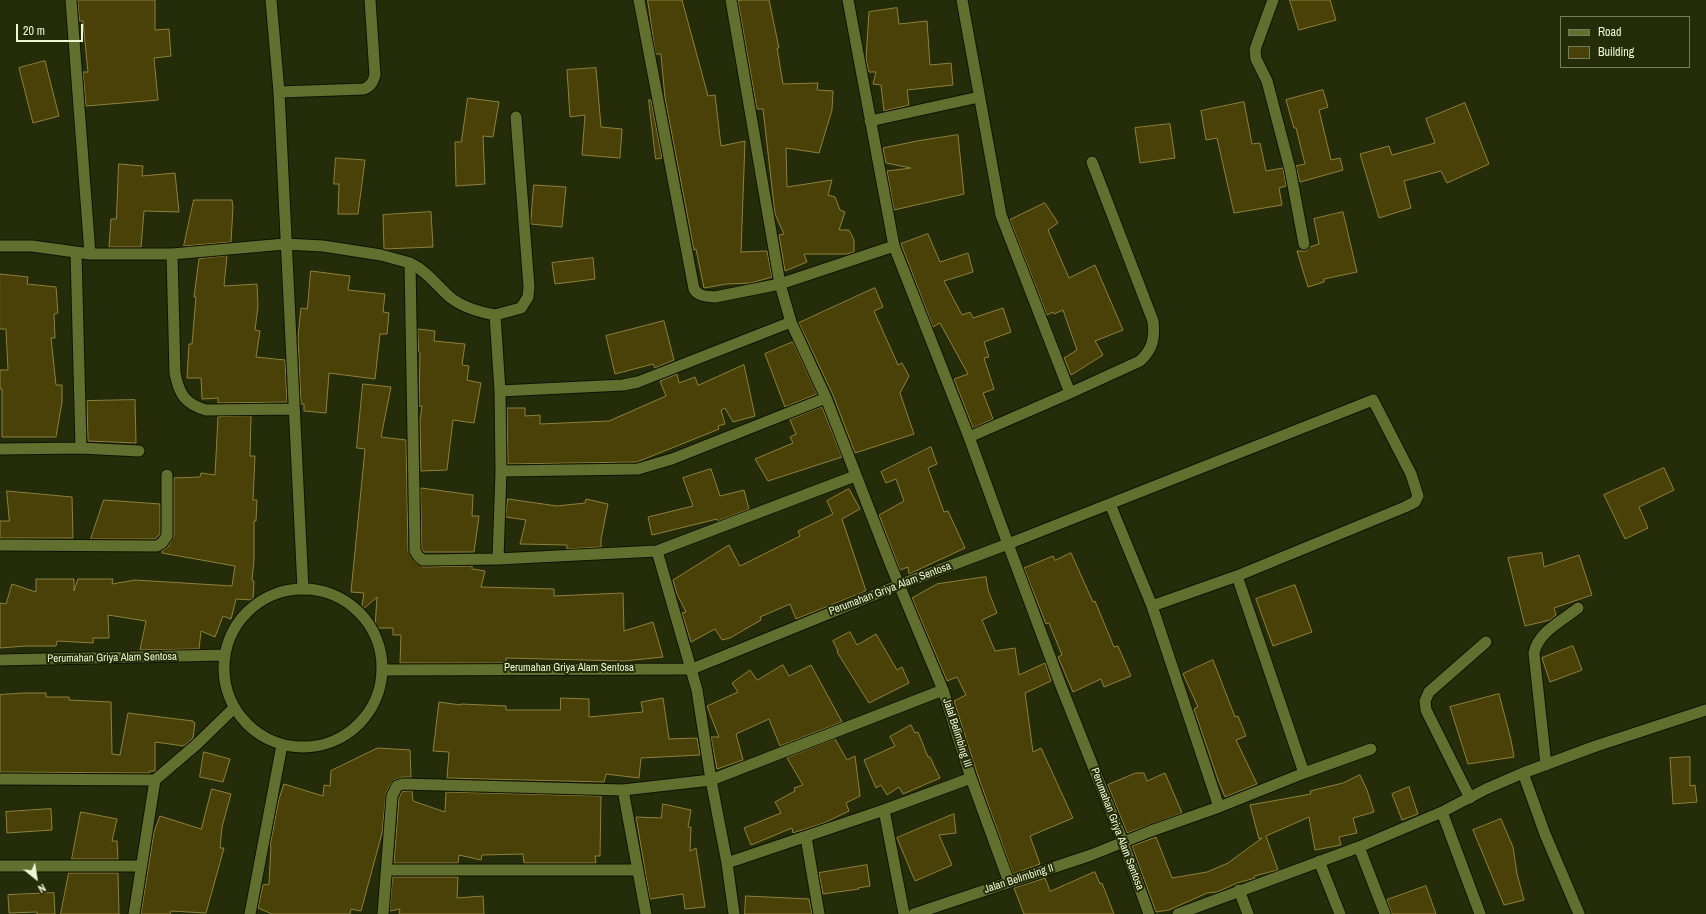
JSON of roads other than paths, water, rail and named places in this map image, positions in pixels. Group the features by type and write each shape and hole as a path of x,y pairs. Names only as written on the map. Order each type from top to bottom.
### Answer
{"street":[{"path":"71,0 90,254"},
{"path":"272,0 279,92 285,244 303,589"},
{"path":"279,92 364,89 370,86 374,75 370,0"},
{"path":"639,0 694,289 700,295 715,297 780,284 894,246"},
{"name":"Jalal Belimbing III","path":"731,0 780,284 791,322 826,398 855,476 943,690 971,778 1009,882"},
{"path":"848,0 894,246 969,437 1008,544 1373,400 1416,488 1418,496 1415,502 1237,576 1152,606"},
{"path":"962,0 1001,215 1070,393"},
{"path":"1273,0 1255,50 1256,59 1267,81 1290,169 1304,244"},
{"path":"870,121 979,97"},
{"path":"0,246 32,246 90,254 172,254 285,244 340,248 381,254 420,267 452,299 465,307 479,312 495,315 522,308 528,297 529,287 516,117"},
{"path":"969,437 1140,361 1146,356 1152,346 1154,333 1153,321 1092,162"},
{"path":"76,252 81,448"},
{"path":"172,254 175,373 180,391 186,400 196,407 206,410 294,409"},
{"path":"410,263 415,551 423,560 498,559 657,551 855,476"},
{"path":"495,315 500,391 501,471 498,559"},
{"path":"500,391 622,385 638,382 791,322"},
{"path":"501,471 638,469 672,459 826,398"},
{"path":"0,449 81,448 139,451"},
{"path":"0,545 157,546 162,543 167,536 167,475"},
{"path":"1110,504 1152,606 1220,807"},
{"name":"Perumahan Griya Alam Sentosa","path":"383,670 692,669 899,585 1008,544 1061,686 1123,842 1149,914"},
{"path":"657,551 697,690 711,780 727,863 734,914"},
{"path":"1237,576 1304,773"},
{"path":"303,589 321,591 338,596 353,606 366,619 376,634 381,652 383,670 378,693 368,714 350,732 330,743 306,747 282,745 263,737 247,725 234,708 227,691 224,673 225,655 230,637 236,626 252,608 267,598 284,591 303,589"},
{"path":"1546,765 1534,653 1535,646 1543,635 1578,608"},
{"path":"1470,798 1426,710 1425,701 1429,692 1486,642"},
{"name":"Perumahan Griya Alam Sentosa","path":"0,660 225,655"},
{"path":"383,914 388,870 392,796 397,786 403,784 623,790 711,780 943,690"},
{"path":"134,914 155,780 197,744 234,708"},
{"path":"1178,914 1239,890 1359,847 1442,812 1523,773 1596,746 1706,710"},
{"path":"250,914 282,745"},
{"name":"Jalan Belimbing II","path":"914,914 1091,855 1220,807 1304,773 1371,749"},
{"path":"1523,773 1545,834 1579,914"},
{"path":"727,863 884,810 971,778"},
{"path":"0,779 155,780"},
{"path":"623,790 646,914"},
{"path":"884,810 904,914"},
{"path":"1442,812 1480,914"},
{"path":"806,837 819,914"},
{"path":"1359,847 1385,914"},
{"path":"1319,861 1340,914"},
{"path":"0,866 141,866"},
{"path":"388,870 638,870"},
{"path":"1239,890 1248,914"}]}
